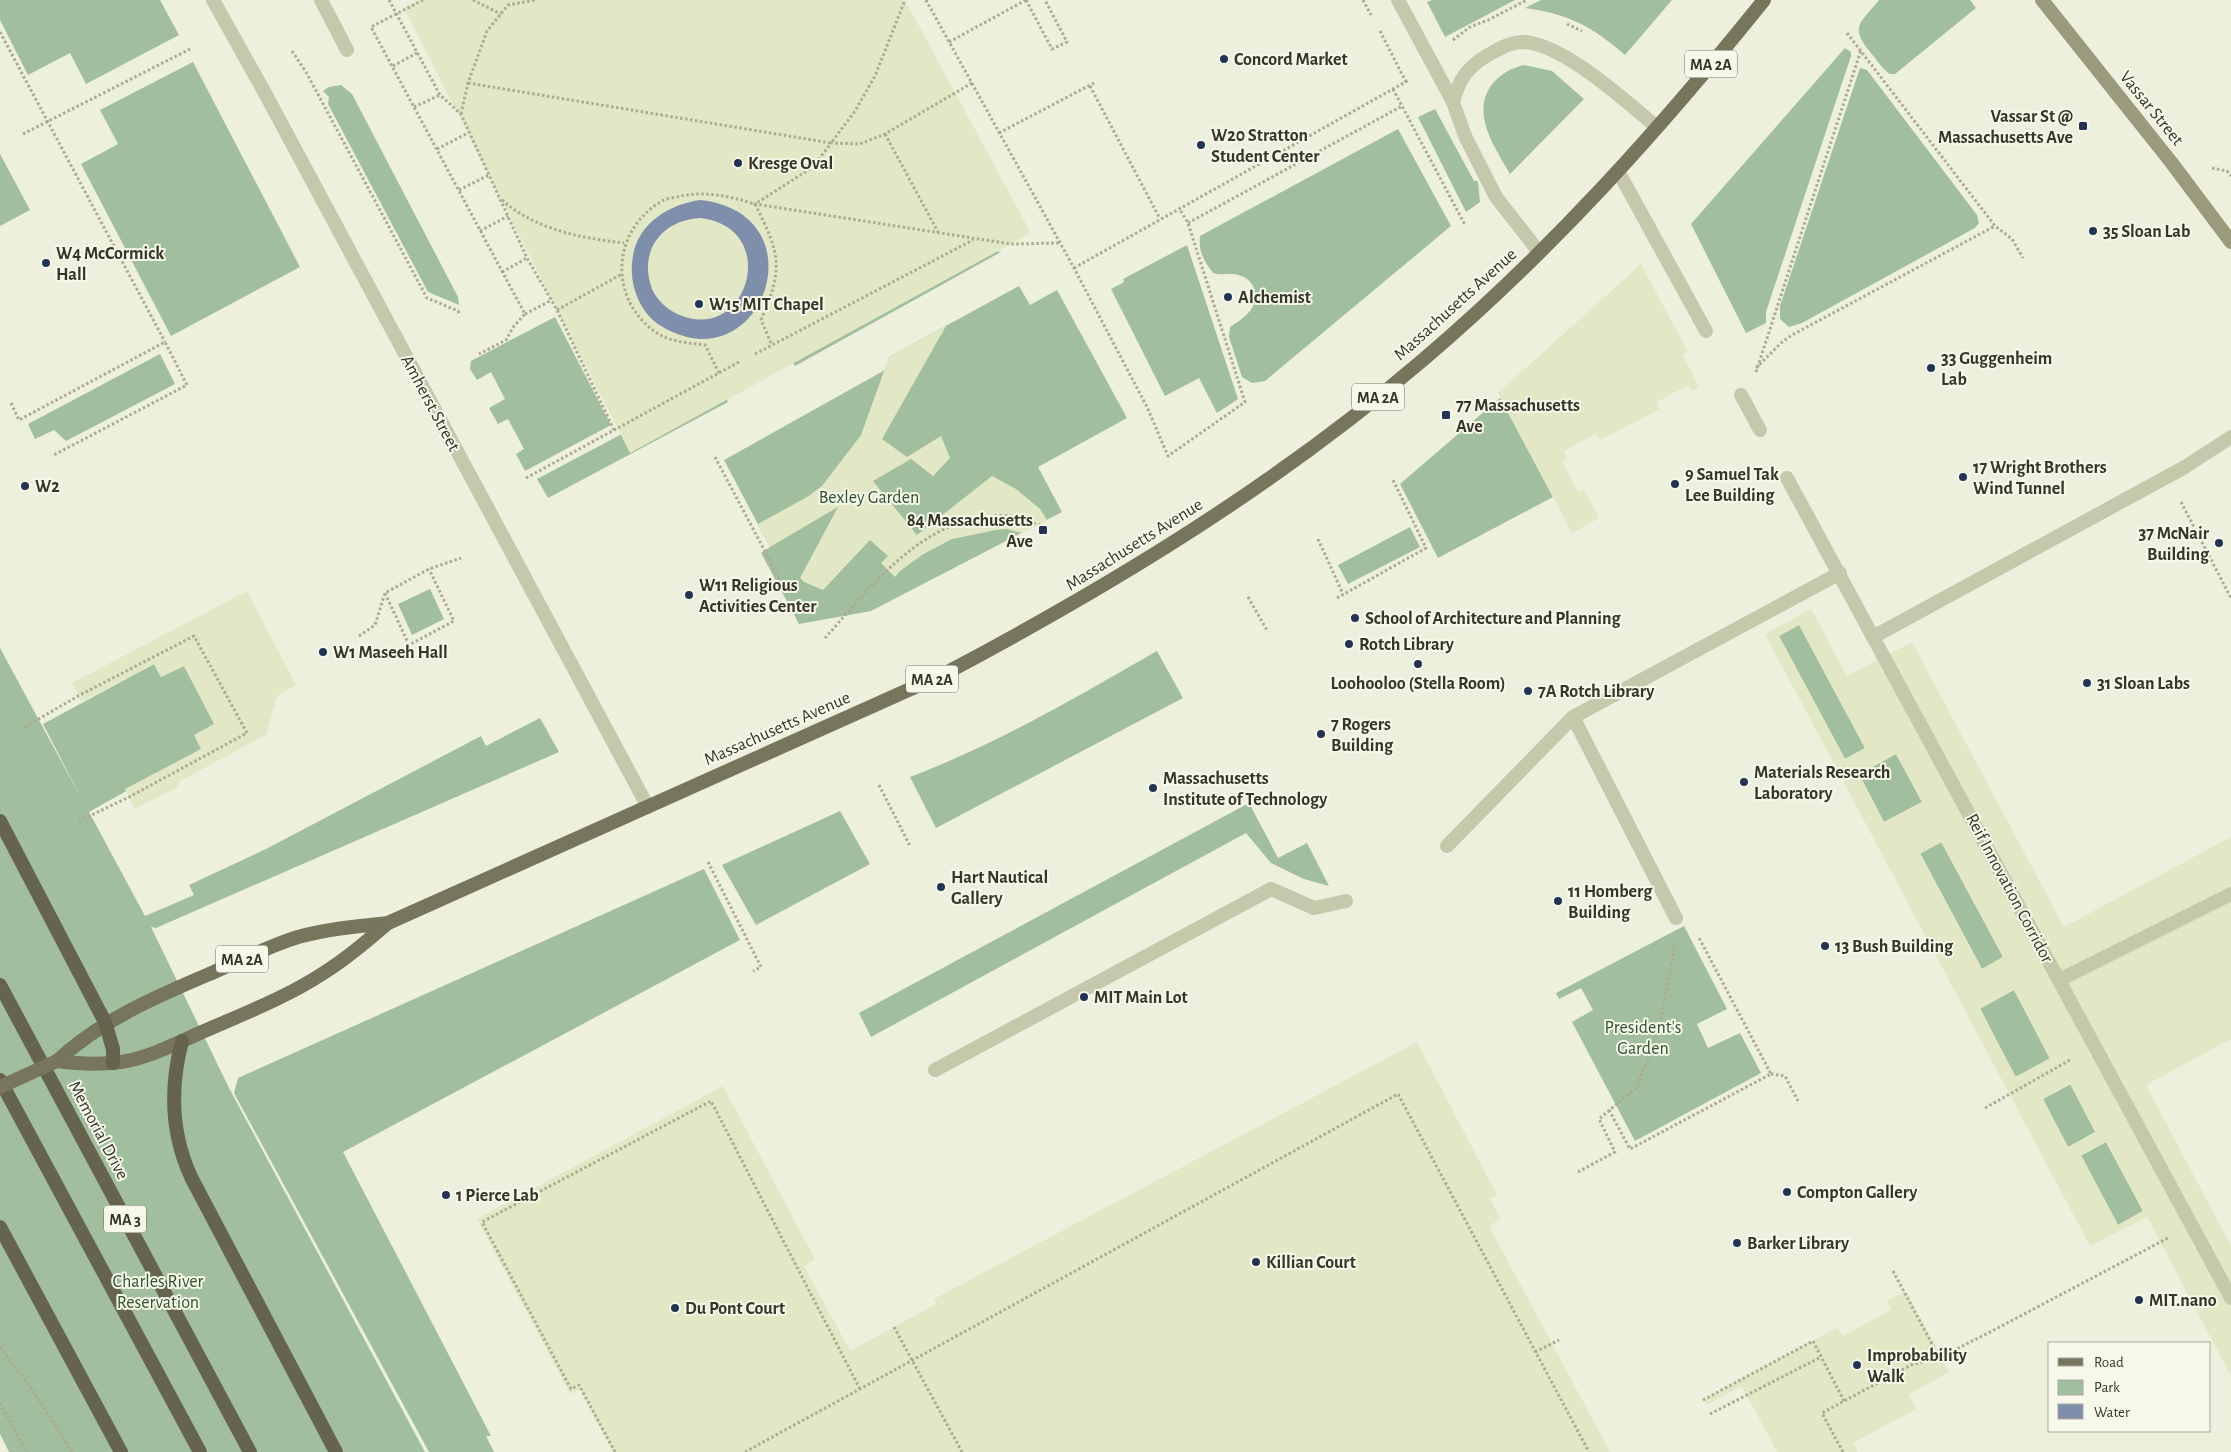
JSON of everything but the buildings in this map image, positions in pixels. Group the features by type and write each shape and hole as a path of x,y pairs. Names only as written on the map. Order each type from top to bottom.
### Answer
{"highway":[{"path":"0,821 78,966 105,1022 113,1049 113,1063"},
{"name":"Memorial Drive","path":"0,985 250,1452"},
{"path":"182,1040 175,1074 174,1108 181,1155 192,1180 336,1452"},
{"name":"MA 3","path":"0,1080 200,1452"},
{"path":"0,1227 121,1452"}],"main road":[{"name":"Massachusetts Avenue","path":"0,1086 57,1061 75,1044 105,1022 171,990 272,946 324,932 388,922 944,674 1031,628 1196,529 1272,478 1351,419 1425,358 1539,252 1618,171 1764,0"},
{"name":"Vassar Street","path":"2042,0 2171,162 2231,242"},
{"name":"Massachusetts Avenue","path":"57,1061 87,1065 113,1063 142,1057 292,992 346,958 388,922"}],"street":[{"name":"Amherst Street","path":"213,0 266,95 648,807"},
{"path":"320,0 347,50"},
{"path":"1398,0 1453,102 1465,136 1496,197 1539,252"},
{"path":"1453,102 1459,82 1467,70 1504,46 1523,42 1547,47 1579,66 1609,87 1657,127"},
{"path":"1618,171 1706,331"},
{"path":"1741,396 1760,430"},
{"path":"1873,636 2168,477 2231,437"},
{"name":"Reif Innovation Corridor","path":"1787,478 2231,1298"},
{"path":"1447,846 1573,717 1840,573"},
{"path":"1573,717 1676,918"},
{"path":"934,1070 1271,889 1314,908 1346,901"},
{"path":"2059,980 2231,894"}],"path":[{"path":"389,0 440,94 461,114 468,133 528,258 552,300 614,430"},
{"path":"423,0 371,27 525,314"},
{"path":"473,0 501,14"},
{"path":"461,114 468,83 487,31 508,5 535,0"},
{"path":"754,204 813,167 855,111 875,76 905,0"},
{"path":"926,0 1074,268 1147,406 1168,456 1246,402 1188,223 1179,208"},
{"path":"949,42 1026,0 1052,49 1067,42 1045,0"},
{"path":"1363,0 1372,16"},
{"path":"1491,18 1527,0"},
{"path":"1074,268 1406,82 1376,24"},
{"path":"0,32 187,384 52,456"},
{"path":"1847,33 1995,226 2012,239 2023,258"},
{"path":"23,134 192,48"},
{"path":"1752,415 1758,390 1755,369 1861,50"},
{"path":"292,51 306,72 427,298 458,311 460,315"},
{"path":"393,66 417,53"},
{"path":"468,83 831,143 860,144 885,134 972,83"},
{"path":"999,133 1094,83"},
{"path":"1090,86 1160,219"},
{"path":"1393,89 1465,225"},
{"path":"414,107 440,94"},
{"path":"1188,223 1402,106"},
{"path":"437,149 468,133"},
{"path":"885,134 938,233"},
{"path":"459,190 489,175"},
{"path":"719,373 705,345 680,342 656,332 639,317 626,294 622,274 624,243 638,221 662,200 700,192 722,194 754,204 975,239 1011,244 1059,243"},
{"path":"500,198 514,210 543,226 588,239 624,243"},
{"path":"754,204 775,248 776,278 773,292 761,320 772,345"},
{"path":"480,231 508,216"},
{"path":"1755,369 1781,343 1792,335 1995,226"},
{"path":"755,354 975,239"},
{"path":"502,272 528,258"},
{"path":"557,310 622,274"},
{"path":"480,354 506,340 514,326 525,314 552,300"},
{"path":"11,403 19,420 165,342"},
{"path":"526,478 738,362"},
{"path":"715,457 786,591 802,580"},
{"path":"2168,477 2231,598"},
{"path":"1337,598 1426,548 1393,480"},
{"path":"825,638 888,570 918,544 940,530 965,519 996,516 1017,517 1037,525 1043,525"},
{"path":"1318,539 1343,594"},
{"path":"359,636 375,625 385,593 429,569 461,558"},
{"path":"385,593 409,645 454,621 429,569"},
{"path":"1248,597 1268,632"},
{"path":"25,727 78,696 194,636 247,733 129,797 77,822"},
{"path":"879,785 910,846"},
{"path":"708,862 761,966 753,971"},
{"path":"1578,1172 1615,1152 1599,1119 1636,1088 1658,1033 1676,936 1676,918 1685,912 1771,1074"},
{"path":"1984,1108 2094,1046"},
{"path":"1609,1110 1630,1149 1771,1074 1785,1076 1798,1101"},
{"path":"746,1452 1398,1094 1589,1452"},
{"path":"615,1452 579,1385 571,1389 482,1222 711,1101 860,1390"},
{"path":"1843,1452 1822,1413 1911,1364 1939,1357 1992,1331 2155,1244"},
{"path":"1893,1271 1939,1357"},
{"path":"894,1326 962,1452"},
{"path":"1535,1352 1559,1340"},
{"path":"1703,1400 1812,1341 1844,1401"},
{"path":"0,1347 34,1392 72,1452"},
{"path":"1710,1414 1821,1357"},
{"path":"0,1403 27,1452"}],"green space":[{"path":"0,0 160,0 179,35 86,84 70,53 28,75 0,20"},
{"path":"1432,0 1515,0 1445,37 1427,2"},
{"path":"1541,0 1672,0 1625,55 1602,36 1579,23 1554,14 1525,8"},
{"path":"1879,0 1970,0 1976,8 1895,74 1890,74 1864,44 1859,31 1862,20"},
{"path":"1845,48 1851,52 1851,56 1766,312 1766,323 1746,333 1691,224"},
{"path":"193,62 300,267 171,336 81,164 118,144 100,110"},
{"path":"1524,65 1552,71 1584,99 1510,174 1491,140 1484,116 1484,105 1487,93 1494,82 1508,71"},
{"path":"1860,68 1867,70 1977,215 1979,223 1975,228 1802,323 1789,327 1780,319 1780,306"},
{"path":"341,85 352,94 458,297 459,305 428,292 328,104 329,97 323,91 329,87"},
{"path":"1435,109 1474,181 1478,181 1480,202 1466,212 1418,117"},
{"path":"1398,129 1451,226 1265,381 1252,383 1242,377 1229,337 1230,327 1246,315 1254,305 1255,293 1253,286 1243,277 1234,274 1213,273 1202,256 1200,236"},
{"path":"0,154 30,210 0,226"},
{"path":"1187,245 1238,399 1217,413 1199,378 1165,396 1111,289 1124,282 1123,279"},
{"path":"969,248 1001,252 795,366 785,348"},
{"name":"Bexley Garden","path":"1019,286 1030,305 1057,290 1127,418 1038,467 1062,512 871,611 799,624 761,553 770,547 724,460 885,370 889,357"},
{"path":"555,317 611,425 525,471 516,454 524,449 508,419 498,424 489,408 505,399 491,372 477,380 470,369 471,361"},
{"path":"160,354 175,384 66,441 54,430 35,439 28,424"},
{"path":"718,383 728,402 548,498 537,479"},
{"path":"1500,398 1553,497 1438,558 1400,484"},
{"path":"1410,527 1420,547 1348,584 1338,565"},
{"path":"430,589 444,619 412,635 398,604"},
{"path":"1799,625 1865,748 1845,759 1779,636"},
{"name":"Charles River Reservation","path":"0,648 80,796 43,724 154,664 161,677 184,666 215,724 201,749 89,812 145,916 194,895 189,885 266,849 481,736 486,746 540,718 559,752 156,928 151,927 229,1088 425,1452 9,1452 0,1434"},
{"path":"1157,651 1183,698 936,828 910,777 1005,735"},
{"path":"1896,754 1922,802 1884,822 1859,774"},
{"path":"1249,803 1278,858 1307,843 1329,886 1304,879 1271,863 1246,833 871,1037 859,1013"},
{"path":"840,811 870,864 756,925 722,865"},
{"path":"1942,842 2003,957 1982,969 1920,853"},
{"path":"704,869 740,940 343,1152 491,1436 486,1436 494,1452 429,1452 234,1093 238,1078"},
{"name":"President's Garden","path":"1684,926 1727,1009 1697,1024 1708,1048 1740,1033 1761,1073 1635,1141 1572,1022 1593,1010 1581,988 1559,999 1556,993"},
{"path":"2014,990 2050,1059 2015,1077 1980,1008"},
{"path":"2071,1084 2096,1132 2068,1147 2043,1099"},
{"path":"2106,1142 2143,1211 2118,1225 2081,1155"}],"shaded area":[{"name":"Kresge Oval","path":"420,0 905,0 1031,233 630,453 404,8"},
{"path":"1641,264 1688,352 1683,355 1699,387 1691,391 1688,385 1657,402 1660,409 1600,440 1596,434 1564,451 1567,458 1562,461 1578,492 1584,490 1599,518 1572,533 1498,393"},
{"path":"946,326 882,439 907,457 941,436 950,458 933,476 911,459 873,481 917,535 992,476 1016,489 1040,509 1047,520 1022,533 1007,529 952,539 922,555 895,577 881,563 888,556 870,540 823,590 804,582 800,578 838,507 770,547 758,524 807,497 822,486 861,435 889,357"},
{"path":"247,591 296,685 277,696 266,735 180,781 176,788 135,809 125,789 201,749 194,735 214,724 184,666 161,677 154,664 81,702 72,683"},
{"path":"1811,609 1847,676 1912,642 2064,927 2231,837 2231,1039 2146,1085 2231,1246 2231,1376 2147,1217 2090,1246 1765,634","holes":["1799,625 1865,748 1845,759 1779,636","1896,754 1922,802 1884,822 1859,774","1941,842 2003,957 1982,969 1920,854","2014,990 2050,1058 2016,1077 1980,1009","2070,1084 2095,1132 2068,1147 2043,1099","2106,1142 2143,1211 2118,1225 2081,1156"]},
{"name":"Killian Court","path":"1417,1042 1497,1195 1490,1199 1501,1219 1489,1226 1610,1452 613,1452 580,1389 570,1394 477,1219 723,1086 815,1259 804,1266 850,1351 936,1304 934,1299"},
{"name":"Improbability Walk","path":"1906,1291 1949,1372 1909,1394 1916,1409 1853,1443 1858,1452 1777,1452 1742,1386 1706,1405 1703,1400 1838,1327 1843,1336 1891,1310 1887,1301"}],"water":[{"path":"700,200 738,212 760,234 768,262 764,291 750,316 727,334 697,339 661,326 648,314 635,291 632,273 634,251 645,228 664,212","holes":["700,218 725,226 741,241 748,260 746,280 738,298 724,312 705,319 682,316 664,306 654,294 648,275 648,262 656,240 664,231 686,220"]}],"place":[{"name":"Concord Market","path":"1224,59"},
{"name":"Vassar St @ Massachusetts Ave","path":"2083,126"},
{"name":"W20 Stratton Student Center","path":"1201,145"},
{"name":"Kresge Oval","path":"738,163"},
{"name":"35 Sloan Lab","path":"2093,231"},
{"name":"W4 McCormick Hall","path":"46,263"},
{"name":"Alchemist","path":"1228,297"},
{"name":"W15 MIT Chapel","path":"699,304"},
{"name":"33 Guggenheim Lab","path":"1931,368"},
{"name":"77 Massachusetts Ave","path":"1446,415"},
{"name":"17 Wright Brothers Wind Tunnel","path":"1963,477"},
{"name":"9 Samuel Tak Lee Building","path":"1675,484"},
{"name":"W2","path":"25,486"},
{"name":"84 Massachusetts Ave","path":"1043,530"},
{"name":"37 McNair Building","path":"2219,543"},
{"name":"W11 Religious Activities Center","path":"689,595"},
{"name":"School of Architecture and Planning","path":"1355,618"},
{"name":"Rotch Library","path":"1349,644"},
{"name":"W1 Maseeh Hall","path":"323,652"},
{"name":"Loohooloo (Stella Room)","path":"1418,664"},
{"name":"31 Sloan Labs","path":"2087,683"},
{"name":"7A Rotch Library","path":"1528,691"},
{"name":"7 Rogers Building","path":"1321,734"},
{"name":"Materials Research Laboratory","path":"1744,782"},
{"name":"Massachusetts Institute of Technology","path":"1153,788"},
{"name":"Hart Nautical Gallery","path":"941,887"},
{"name":"11 Homberg Building","path":"1558,901"},
{"name":"13 Bush Building","path":"1825,946"},
{"name":"MIT Main Lot","path":"1084,997"},
{"name":"Compton Gallery","path":"1787,1192"},
{"name":"1 Pierce Lab","path":"446,1195"},
{"name":"Barker Library","path":"1737,1243"},
{"name":"Killian Court","path":"1256,1262"},
{"name":"MIT.nano","path":"2139,1300"},
{"name":"Du Pont Court","path":"675,1308"},
{"name":"Improbability Walk","path":"1857,1365"}]}
